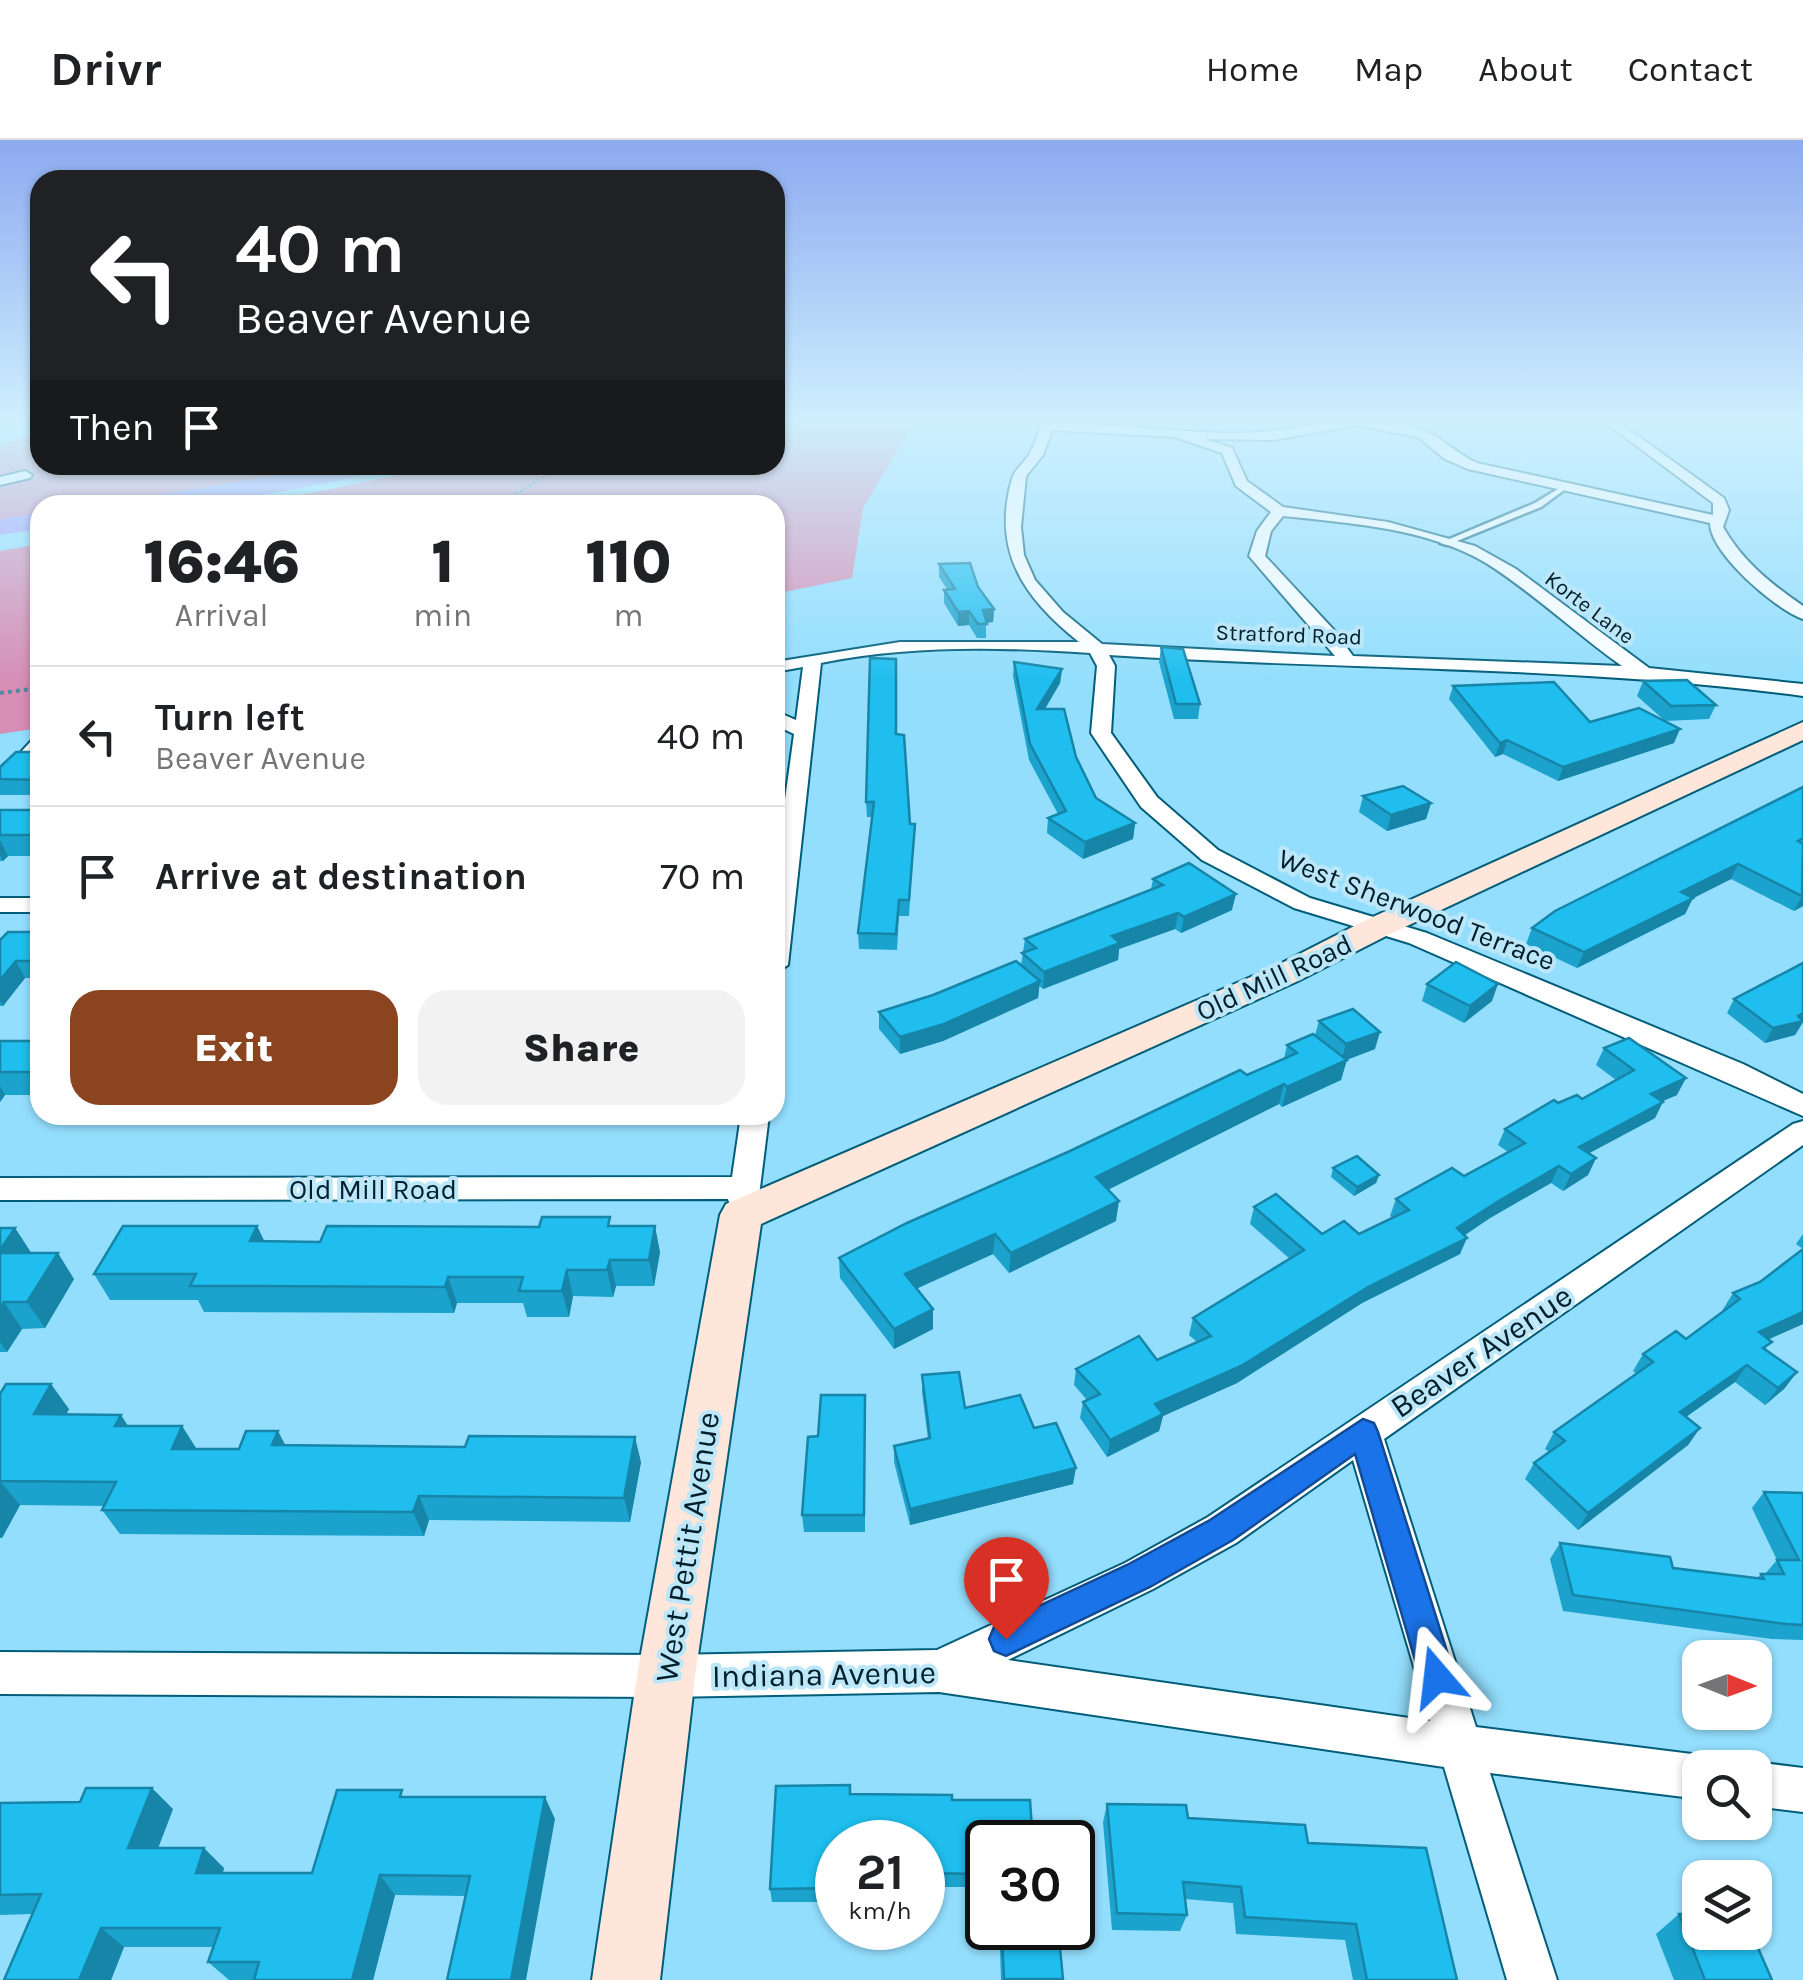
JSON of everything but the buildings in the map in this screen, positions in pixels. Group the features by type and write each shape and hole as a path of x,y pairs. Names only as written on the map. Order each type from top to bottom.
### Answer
{"main road":[{"name":"Old Mill Road","path":"743,1202 1286,974 1378,927 1803,730"},
{"name":"West Pettit Avenue","path":"626,1980 666,1676 743,1202"}],"street":[{"path":"1016,509 1016,555 1028,582 1057,616 1094,646"},
{"path":"1668,509 1718,520"},
{"path":"1719,509 1716,527 1724,544 1751,574 1803,614"},
{"path":"1279,510 1264,531 1257,556 1274,579 1332,634 1347,661"},
{"name":"Korte Lane","path":"1279,510 1400,530 1486,557 1598,644 1647,675"},
{"name":"Stratford Road","path":"785,665 888,647 962,642 1647,675 1803,690"},
{"name":"West Sherwood Terrace","path":"1094,646 1106,666 1101,734 1149,802 1210,854 1302,903 1418,938 1733,1070 1803,1106"},
{"path":"785,866 813,658"},
{"path":"785,722 804,732"},
{"path":"0,905 30,906"},
{"name":"West Pettit Avenue","path":"743,1202 754,1125"},
{"name":"Beaver Avenue","path":"940,1671 1139,1576 1222,1530 1803,1131"},
{"name":"Old Mill Road","path":"0,1190 743,1202"},
{"path":"1363,1432 1532,1980"},
{"name":"Indiana Avenue","path":"0,1673 666,1676 940,1671 1458,1747 1682,1775"},
{"path":"1772,1786 1803,1790"}],"lane":[{"path":"1444,543 1526,509"}],"path":[{"path":"0,693 30,689"}],"shaded area":[{"path":"0,509 30,509 30,516 0,521"},
{"path":"785,509 863,509 852,578 785,592"},
{"path":"30,546 30,730 0,734 0,551"}],"waterway":[{"path":"0,527 30,522"}],"route":[{"path":"1006,1639 1139,1576 1222,1530 1363,1432 1437,1677"}]}
